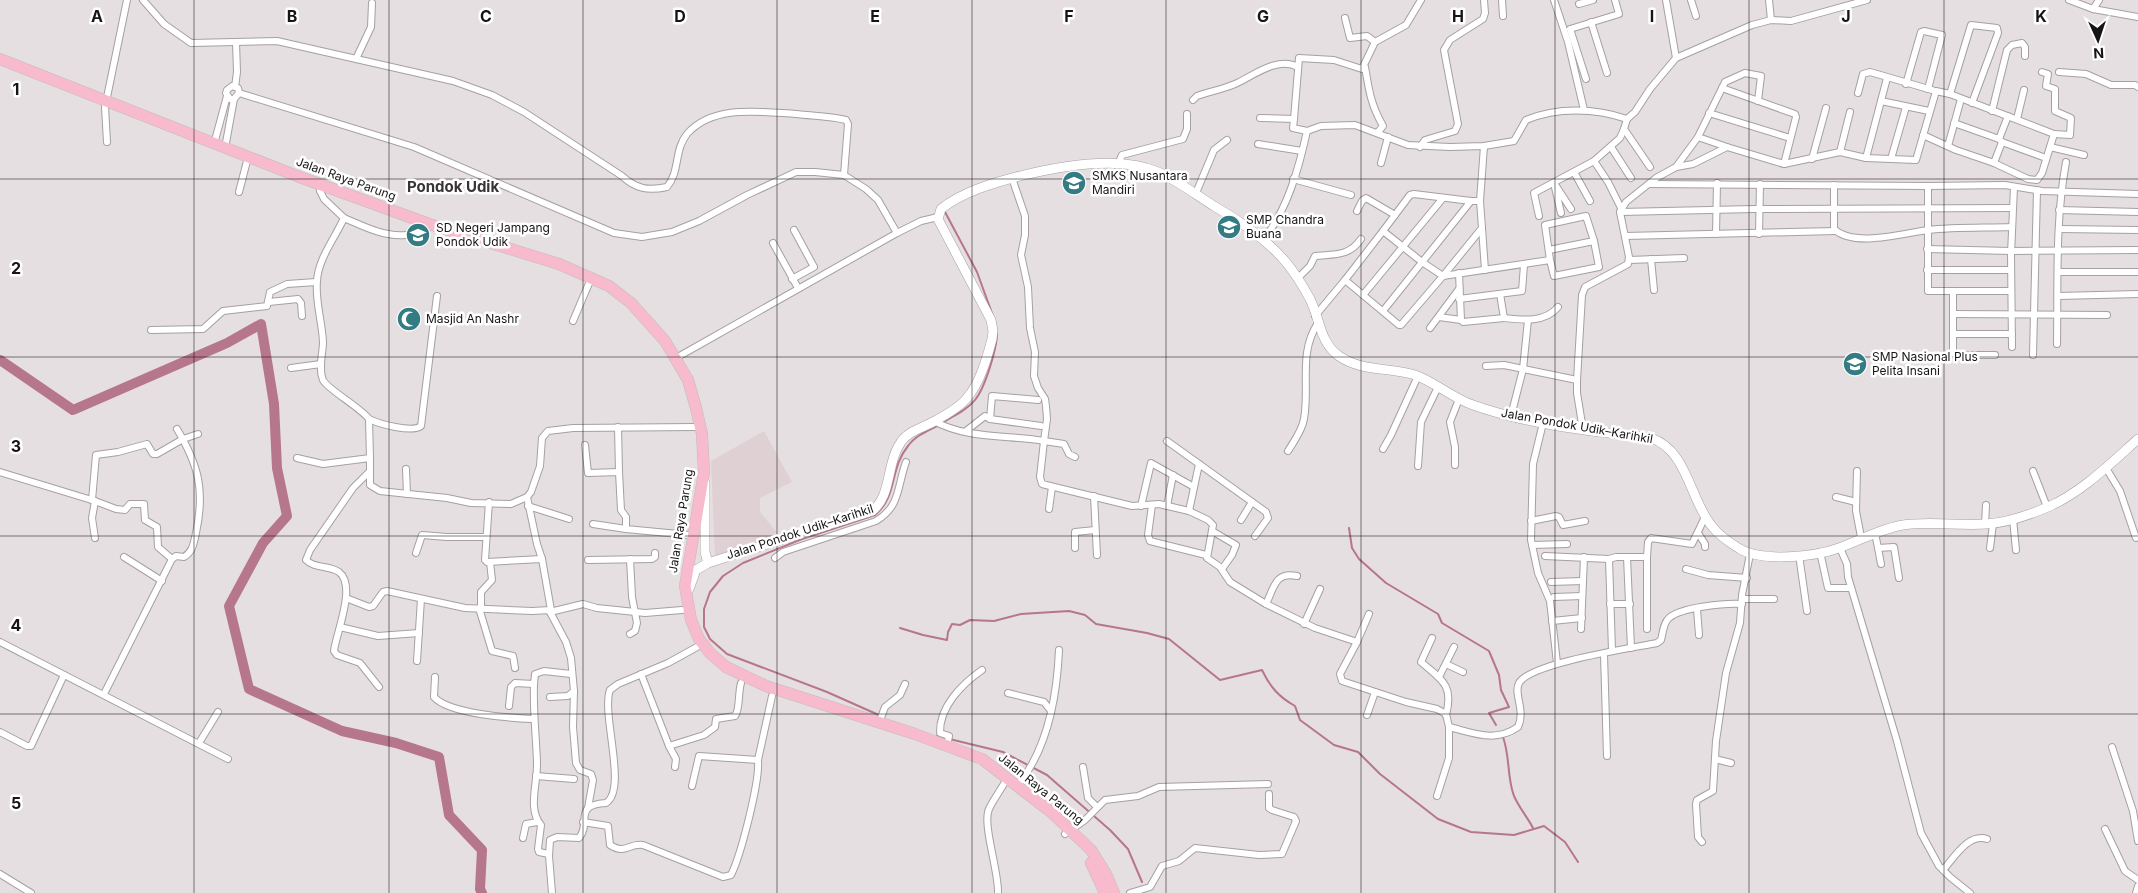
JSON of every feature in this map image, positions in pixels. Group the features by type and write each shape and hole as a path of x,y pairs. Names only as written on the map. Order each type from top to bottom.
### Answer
{"highway":[{"name":"Jalan Raya Parung","path":"0,59 320,191 556,267 590,281 628,306 661,342 683,381 696,427 700,472 697,499 681,578 688,630 697,647 714,666 741,683 772,696 828,710 880,719 948,741 982,759 1018,785 1068,832 1090,861 1105,893"},
{"name":"Jalan Raya Parung","path":"0,64 429,226 559,264 586,274 609,286 631,303 650,322 676,358 688,380 696,408 702,434 704,472 701,500 686,573 684,605 699,639 710,653 726,667 766,686 828,710 963,756 980,764 1068,832 1097,857 1114,893"}],"street":[{"path":"107,142 106,104 127,0"},
{"path":"143,0 164,24 191,43 277,41 453,81 492,95 524,112 606,165 632,186 644,189 667,187 673,180 680,147 686,135 697,126 733,112 772,112 834,117 846,120 848,124 844,175"},
{"path":"1378,132 1383,126 1372,105 1365,67 1375,42 1406,25 1421,0"},
{"path":"1420,147 1425,140 1455,131 1458,120 1444,50 1450,40 1483,19 1485,13 1484,0"},
{"path":"1502,0 1503,16"},
{"path":"1554,0 1568,42 1584,110"},
{"path":"1579,4 1593,0"},
{"path":"1586,79 1570,28 1619,14 1615,0"},
{"path":"1666,0 1676,58"},
{"path":"1691,0 1696,16"},
{"path":"1769,0 1771,20"},
{"path":"1539,216 1534,194 1594,161 1611,147 1624,129 1627,119 1635,112 1650,89 1676,58 1728,37 1742,29 1771,20 1791,21 1866,0"},
{"path":"2069,0 2093,9 2138,17"},
{"path":"2093,9 2099,0"},
{"path":"356,59 371,27 372,2"},
{"path":"1345,18 1350,38 1367,36 1375,42"},
{"path":"1591,22 1607,73"},
{"path":"1950,94 1970,25 1996,28 1998,33 1972,103"},
{"path":"1906,84 1920,32 1924,31 1942,35 1928,89"},
{"path":"236,42 237,72 235,87 239,93 414,147 614,233 642,237 672,232 699,221 747,195 796,172 844,175 866,189 878,200 897,233"},
{"path":"1992,111 2007,50 2012,44 2022,43 2025,48 2025,56"},
{"path":"1365,67 1359,70 1341,61 1302,58 1298,61 1293,128 1307,131 1321,126 1355,125 1378,132 1408,145 1420,147 1484,146 1514,142 1523,123 1534,117 1561,111 1584,110 1627,119"},
{"path":"1193,100 1197,96 1235,84 1267,68 1289,64 1298,67"},
{"path":"1858,93 1863,74 1870,72 1906,84 1950,94 2054,134 2070,135 2071,118 2055,111 2055,89 2046,86 2048,74 2042,72"},
{"path":"2059,72 2086,74 2111,85 2135,85 2138,87"},
{"path":"1676,167 1698,137 1725,82 1742,73 1755,74 1762,79 1758,101"},
{"path":"1866,158 1887,78"},
{"path":"219,146 227,90 235,87"},
{"path":"1722,88 1795,114 1796,117 1784,164"},
{"path":"2017,119 2024,90"},
{"path":"1698,137 1784,164 1840,152 1866,158 1916,160 1936,91"},
{"path":"219,146 234,99 239,93"},
{"path":"227,96 234,99"},
{"path":"1948,146 1961,99"},
{"path":"1882,100 1929,111"},
{"path":"1892,159 1906,107"},
{"path":"1812,159 1826,108"},
{"path":"1840,152 1850,112"},
{"path":"1709,113 1790,138"},
{"path":"1118,164 1122,154 1183,139 1187,129 1187,114"},
{"path":"1994,162 2008,116"},
{"path":"1260,118 1294,119"},
{"path":"1954,123 2046,158"},
{"path":"1624,129 1650,167"},
{"path":"1263,240 1274,227 1293,179 1307,131"},
{"path":"1924,135 1948,146 1994,162 2028,179 2036,180 2042,173 2054,134"},
{"path":"1381,163 1388,137"},
{"path":"1196,192 1214,150 1226,140"},
{"path":"1258,144 1302,151"},
{"path":"1484,146 1480,201 1485,270"},
{"path":"1611,147 1631,178"},
{"path":"1621,211 1626,202 1648,184 1676,167 1693,164 1727,147"},
{"path":"2050,147 2084,155"},
{"path":"239,192 247,161"},
{"path":"1583,430 1577,393 1577,380 1583,290 1628,264 1629,260 1621,211 1608,182 1594,161"},
{"path":"2057,344 2059,210 2066,162"},
{"name":"Jalan Pondok Udik–Karihkil","path":"684,605 696,570 708,563 872,511 880,505 884,496 892,462 901,441 960,405 971,393 990,346 993,331 991,320 938,218 943,207 986,186 1012,178 1043,170 1094,164 1118,164 1156,171 1196,192 1263,240 1284,260 1298,278 1311,301 1322,337 1338,355 1349,362 1362,367 1394,370 1418,376 1459,399 1511,416 1583,430 1651,438 1660,441 1670,449 1692,486 1705,517 1720,535 1750,554 1766,557 1820,552 1840,548 1875,532 1916,524 1989,524 2013,519 2047,507 2073,493 2106,468 2138,439"},
{"path":"1574,172 1590,201"},
{"path":"1012,178 1025,216 1025,234 1021,256 1028,287 1030,328 1035,352 1034,376 1045,398 1046,406 1047,419 1040,481 1045,486 1132,506 1167,506 1189,511 1208,520 1213,525 1206,555"},
{"path":"1293,179 1351,195"},
{"path":"1554,183 1571,209"},
{"path":"1554,183 1561,213"},
{"path":"1716,183 1718,210 1716,234"},
{"path":"1648,184 2005,185 2037,190 2138,194"},
{"path":"1759,234 1760,184"},
{"path":"1834,185 1834,230 1836,231"},
{"path":"1928,186 1928,291 2011,291"},
{"path":"2012,347 2011,251 2014,186"},
{"path":"2033,355 2037,190"},
{"path":"320,191 324,199 344,218 364,227 389,234 406,235 429,226"},
{"path":"1288,451 1304,420 1306,360 1309,340 1317,319 1410,195 1419,194 1480,201"},
{"path":"1357,211 1362,200 1366,198 1395,215"},
{"path":"1363,295 1443,198"},
{"path":"1383,311 1471,201"},
{"path":"1621,211 2013,208"},
{"path":"2059,210 2138,212"},
{"path":"1585,215 1600,265 1598,268 1554,276 1549,250 1545,225 1585,215"},
{"path":"344,218 321,264 316,282 322,336 321,364 324,382 376,423 418,429 421,426 437,296"},
{"path":"676,358 897,233 921,221 938,218"},
{"path":"1625,236 1836,231 1848,236 1878,238 1928,230 2012,227"},
{"path":"1345,280 1399,325 1402,325 1482,228"},
{"path":"2059,229 2138,230"},
{"path":"792,279 814,267 794,230"},
{"path":"1383,231 1443,276 1550,260"},
{"path":"1298,278 1310,266 1315,256 1332,256 1350,251 1361,239"},
{"path":"1549,250 1594,241"},
{"path":"773,242 798,288"},
{"path":"1927,249 2011,251 2058,249 2138,250"},
{"path":"1629,260 1684,258"},
{"path":"1651,259 1654,290"},
{"path":"1459,299 1522,291 1524,265"},
{"path":"1927,270 2011,270"},
{"path":"2058,272 2138,272"},
{"path":"1460,273 1459,299 1461,320"},
{"path":"573,321 590,281"},
{"path":"269,302 270,292 287,284 316,282"},
{"path":"1430,328 1459,288"},
{"path":"1953,291 1954,354 1995,355"},
{"path":"1500,294 1504,318"},
{"path":"2058,296 2138,294"},
{"path":"151,330 200,330 223,311 264,307 269,302 298,299 301,303 302,316"},
{"path":"1439,317 1461,320 1465,323 1504,318 1528,320 1549,314 1558,307"},
{"path":"1953,314 2034,313 2107,315"},
{"path":"1511,416 1523,369 1528,320"},
{"path":"1953,334 2012,334"},
{"path":"291,368 321,364"},
{"path":"1486,366 1504,365 1577,380"},
{"path":"1383,449 1418,376"},
{"path":"1418,466 1421,422 1438,387"},
{"path":"990,419 992,396 1038,400"},
{"path":"1455,465 1455,447 1450,422 1459,399"},
{"path":"966,432 985,416 990,419 1041,426"},
{"path":"369,419 369,472 370,485 374,489 471,503 511,504 527,497"},
{"path":"934,421 945,428 966,432 1064,444 1069,454 1075,457"},
{"path":"1543,423 1533,464 1530,520 1532,545 1538,572 1550,601 1557,663"},
{"path":"552,893 549,854 551,838 579,838 582,833 593,780 591,774 580,770 576,763 571,658 566,642 551,611 542,559 528,506 527,497 540,466 542,438 545,433 572,428 696,427"},
{"path":"618,428 621,510 626,517 626,529"},
{"path":"104,694 172,559 176,556 184,556 191,550 201,504 199,483 190,453 177,429"},
{"path":"96,538 92,518 96,455 118,452 147,444 153,454 157,454 183,439 198,434"},
{"path":"1167,441 1266,512 1268,518 1256,536"},
{"path":"585,446 588,474 619,472"},
{"path":"297,458 323,464 370,458"},
{"path":"775,558 783,552 876,521 888,514 896,500 906,462"},
{"path":"1141,506 1151,464 1194,487"},
{"path":"1189,511 1199,464"},
{"path":"2106,468 2120,491 2136,538"},
{"path":"406,469 407,494"},
{"path":"2033,470 2047,507"},
{"path":"1857,471 1856,502 1861,538"},
{"path":"0,472 122,510 130,504 144,504 145,520 157,527 158,547 172,559"},
{"path":"369,472 353,488 306,560 312,565 336,570 341,574 346,598 334,653 360,662 379,687"},
{"path":"704,472 706,497 705,552 708,563"},
{"path":"1167,506 1174,475"},
{"path":"1049,508 1052,487"},
{"path":"1094,496 1096,555"},
{"path":"1836,497 1856,502"},
{"path":"489,502 484,560 490,562 542,559"},
{"path":"1241,520 1252,502"},
{"path":"1152,505 1148,535 1150,541 1206,555 1209,560 1222,569 1230,582 1266,604 1304,624 1357,642"},
{"path":"1986,505 1990,548"},
{"path":"528,506 569,519"},
{"path":"1530,520 1556,516 1565,526 1585,521"},
{"path":"1647,629 1647,557 1649,539 1693,543 1705,517"},
{"path":"2013,519 2016,550"},
{"path":"593,524 689,535"},
{"path":"1075,548 1075,532 1095,530"},
{"path":"1212,531 1236,545 1232,555 1222,569"},
{"path":"1875,532 1881,564"},
{"path":"1698,533 1705,547"},
{"path":"416,553 422,535 485,537"},
{"path":"797,536 800,546"},
{"path":"1532,545 1567,544"},
{"path":"1878,548 1894,547 1898,578"},
{"path":"1840,548 1847,564 1851,588 1897,741 1919,828 1930,852 1943,870 1970,893"},
{"path":"1820,552 1828,588 1851,588"},
{"path":"588,560 652,559 655,557 655,553"},
{"path":"1702,842 1698,837 1696,804 1699,799 1712,793 1726,672 1740,624 1750,554"},
{"path":"1800,555 1807,611"},
{"path":"1545,556 1609,559 1616,556 1647,557"},
{"path":"124,557 162,580"},
{"path":"1582,629 1584,557"},
{"path":"1627,557 1631,648"},
{"path":"630,559 637,628 630,634"},
{"path":"1609,559 1612,652"},
{"path":"490,562 492,580 481,592 480,608 492,651 513,656 514,668"},
{"path":"1686,569 1708,575 1746,578"},
{"path":"1266,604 1277,580 1288,574 1297,576"},
{"path":"1551,582 1583,581"},
{"path":"1304,624 1320,589"},
{"path":"346,598 373,606 383,592 452,606 532,611 563,610 583,604 597,608 634,612 684,605"},
{"path":"1554,597 1582,596"},
{"path":"417,661 421,599"},
{"path":"1449,727 1493,737 1516,729 1522,715 1517,690 1519,683 1532,672 1557,663 1660,641 1665,624 1669,618 1697,609 1721,603 1774,599"},
{"path":"1610,604 1630,604"},
{"path":"1697,609 1699,635"},
{"path":"1369,614 1340,678 1342,681 1406,702 1437,709 1446,715"},
{"path":"1552,621 1582,618"},
{"path":"340,627 378,636 419,633"},
{"path":"1432,638 1421,662 1446,685 1449,703 1446,715 1449,727 1449,758 1437,796"},
{"path":"0,642 228,759"},
{"path":"588,808 594,804 609,802 614,789 615,777 607,702 609,692 618,684 668,663 697,647"},
{"path":"1439,677 1454,648"},
{"path":"1018,785 1032,765 1042,742 1058,678 1059,650"},
{"path":"1604,654 1607,756"},
{"path":"1446,664 1463,672"},
{"path":"948,741 940,733 942,714 961,687 982,670"},
{"path":"549,854 538,851 541,824 537,822 534,800 537,764 533,719 535,676 538,672 572,674"},
{"path":"641,674 669,746 676,759 675,768"},
{"path":"0,732 27,746 31,746 64,675"},
{"path":"436,677 434,697 440,702 478,714 533,719"},
{"path":"509,706 513,685 518,682 534,684"},
{"path":"669,746 704,735 715,726 716,719 735,716 739,709 738,693 741,683"},
{"path":"880,719 887,704 900,694 905,684"},
{"path":"550,697 568,696 574,691"},
{"path":"1367,714 1375,692"},
{"path":"1008,693 1044,702 1051,710"},
{"path":"583,822 608,826 610,845 617,849 625,850 637,844 643,845 723,876 731,875 735,868 754,794 758,760 772,696"},
{"path":"199,743 218,712"},
{"path":"2112,747 2134,811 2138,841"},
{"path":"692,786 699,756 758,760"},
{"path":"1715,759 1731,764"},
{"path":"1083,767 1088,798 1093,811"},
{"path":"536,776 574,778"},
{"path":"998,893 997,875 987,820 989,808 1005,782"},
{"path":"1068,832 1105,800 1138,796 1164,786 1268,784"},
{"path":"1132,892 1149,889 1162,866 1179,861 1195,848 1280,855 1296,821 1294,817 1269,808 1269,794"},
{"path":"523,838 526,824 537,822"},
{"path":"1294,828 1302,829"},
{"path":"2105,829 2125,871 2138,880"},
{"path":"1943,870 1963,847 1972,840 1978,838 1987,839"},
{"path":"0,874 31,893"},
{"path":"2136,893 2138,886"}],"shaded area":[{"path":"764,431 792,482 760,498 760,512 780,536 715,557 711,461"}],"waterway":[{"path":"945,212 977,272 993,316"},
{"path":"0,360 73,410 227,343 261,324 274,404 277,468 287,516 263,543 229,606 249,689 342,731 396,743 439,757 449,815 482,850 480,889 482,893"},
{"path":"943,422 968,407 979,394 987,377 993,356 997,330"},
{"path":"881,716 827,692 727,654 710,639 704,627 704,609 710,592 723,576 743,563 802,539 875,515 882,508 891,491 898,464 908,446 925,432 937,426"},
{"path":"1349,528 1352,548 1359,559 1386,583 1438,614 1442,623 1489,651 1499,675 1501,690 1509,707 1489,713 1496,725"},
{"path":"900,628 947,640 952,624 960,625 970,620 994,621 1021,614 1069,611 1085,615 1096,624 1169,639 1220,680 1262,670 1268,682 1276,691 1295,706 1300,720 1334,745 1358,752 1380,774 1438,819 1471,832 1514,835 1544,826 1565,842 1578,862"},
{"path":"937,736 1003,752 1047,775 1110,830 1128,849 1142,882"},
{"path":"1503,737 1513,793 1533,828"}],"place":[{"name":"SMKS Nusantara Mandiri","path":"1074,183"},
{"name":"SMP Chandra Buana","path":"1229,227"},
{"name":"SD Negeri Jampang Pondok Udik","path":"418,235"},
{"name":"Masjid An Nashr","path":"409,319"},
{"name":"SMP Nasional Plus Pelita Insani","path":"1855,364"}],"district":[{"name":"Pondok Udik","path":"453,187"}]}
